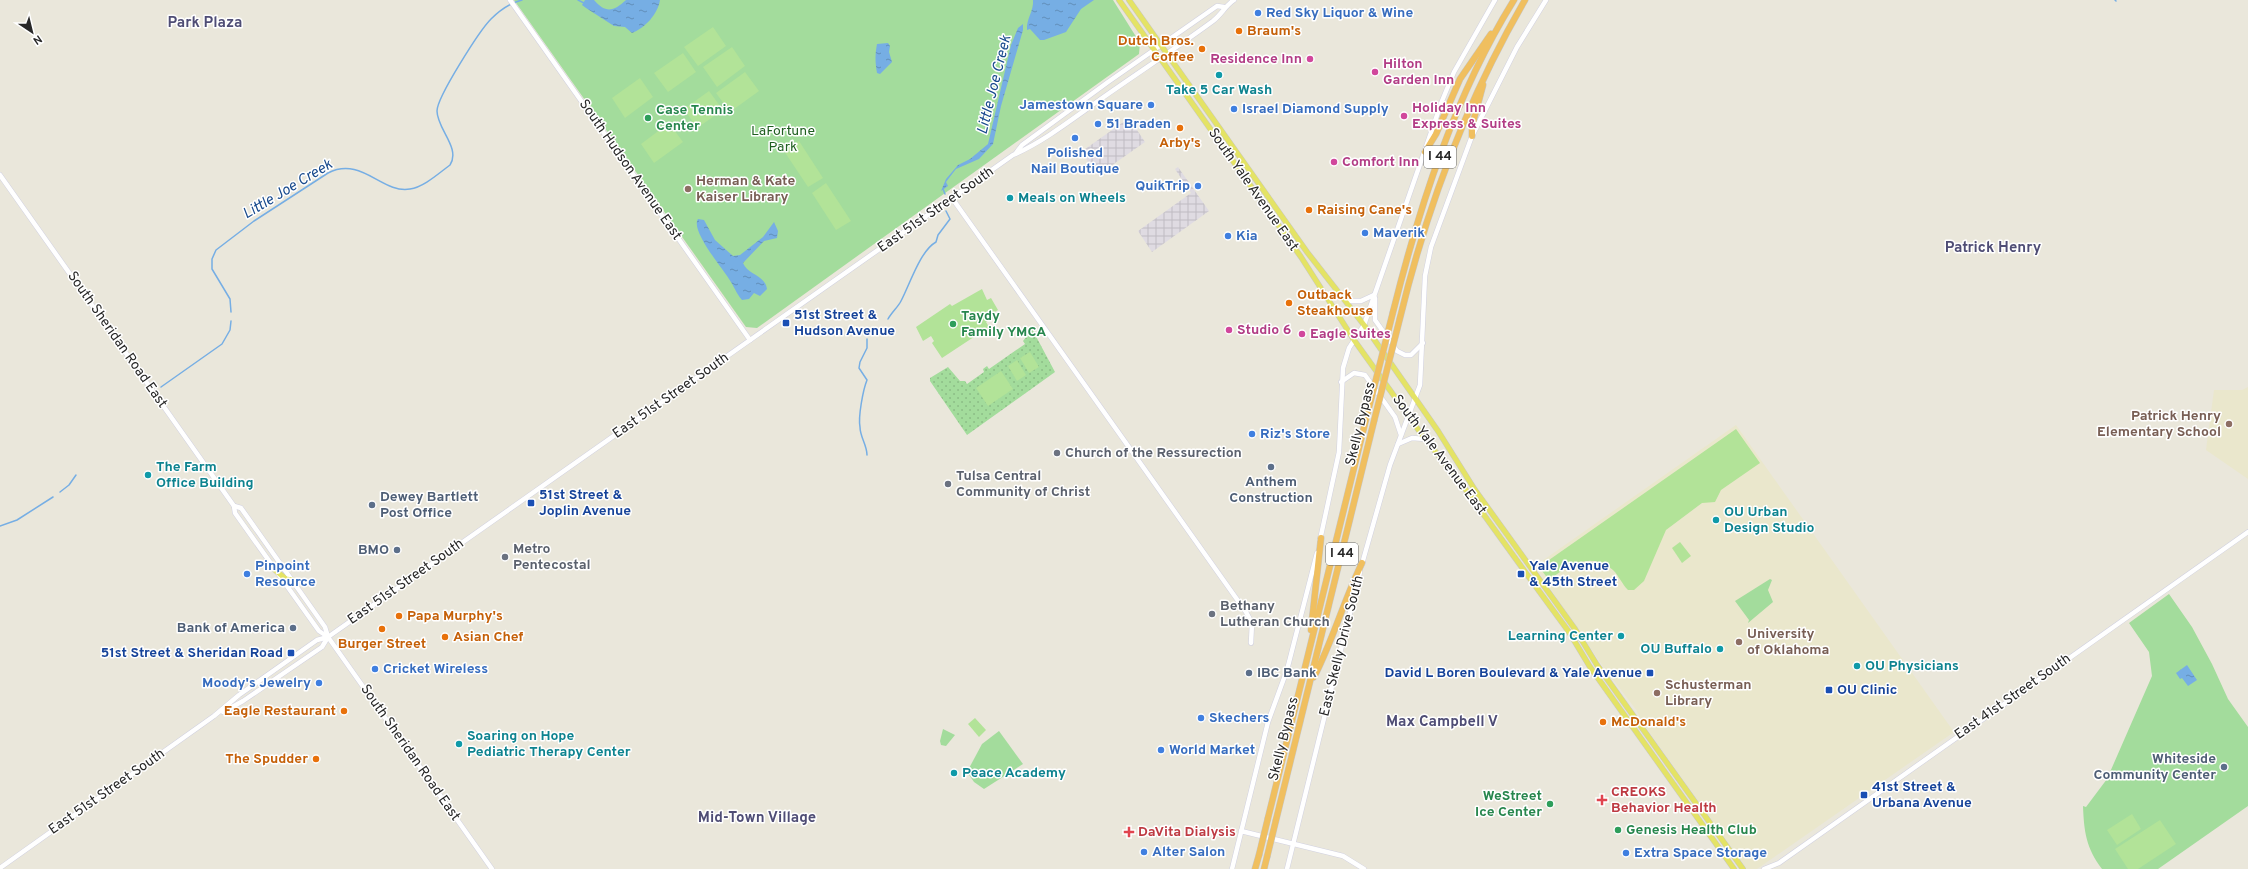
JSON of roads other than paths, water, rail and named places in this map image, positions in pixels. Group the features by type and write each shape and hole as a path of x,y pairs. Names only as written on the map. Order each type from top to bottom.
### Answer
{"highway":[{"name":"Skelly Bypass","path":"1255,869 1367,415 1413,236 1445,143 1470,83 1514,0"},
{"name":"Skelly Bypass","path":"1264,869 1374,421 1421,240 1438,186 1486,72 1525,0"},
{"path":"1425,152 1436,134 1460,79 1508,9"},
{"path":"1472,136 1472,126 1486,72"},
{"path":"1309,652 1321,538"},
{"path":"1309,688 1330,645 1351,585 1362,563"}],"main road":[{"name":"South Hudson Avenue East","path":"510,0 750,340"},
{"name":"South Yale Avenue East","path":"1119,0 1301,257 1354,340 1425,439 1469,494 1539,591 1608,693 1734,869"},
{"name":"South Yale Avenue East","path":"1129,0 1307,252 1347,301 1416,398 1475,490 1545,586 1614,690 1743,869"},
{"name":"East 51st Street South","path":"1013,155 1026,150 1160,58 1222,14 1224,7 1234,0"},
{"path":"1232,869 1268,722 1287,670 1321,538 1339,452 1341,382 1345,360 1354,340 1364,325 1442,101 1454,72 1496,0"},
{"name":"East Skelly Drive South","path":"1287,869 1362,563 1388,471 1416,398 1421,378 1427,262 1472,136 1514,53 1546,0"},
{"name":"East 51st Street South","path":"0,868 214,716 239,695 314,642 328,637 1013,155 1029,140 1161,45 1217,6 1224,7"},
{"path":"1214,135 1221,130"},
{"name":"South Sheridan Road East","path":"0,175 234,506 235,513 319,631 328,637"},
{"path":"952,198 1246,612 1252,623 1251,643"},
{"path":"1263,204 1269,199"},
{"path":"1301,257 1307,252"},
{"path":"1308,268 1316,263"},
{"path":"1375,293 1375,320 1397,351 1405,355 1411,355 1423,343"},
{"path":"1347,301 1361,301 1375,293"},
{"path":"1341,382 1354,373 1365,375 1395,417 1401,436"},
{"path":"1398,444 1412,438 1425,439"},
{"path":"1469,494 1475,490"},
{"name":"South Sheridan Road East","path":"234,506 241,508 325,627 328,637 492,869"},
{"name":"East 41st Street South","path":"1764,869 1779,863 2248,532"},
{"path":"276,570 286,579 292,580"},
{"path":"1539,591 1545,586"},
{"name":"East 51st Street South","path":"214,716 243,701 319,649 328,637"},
{"path":"1608,693 1614,690"},
{"path":"1681,796 1693,800"},
{"path":"1241,831 1343,856 1364,869"},
{"name":"East 41st Street South","path":"1774,869 1779,863"}],"water":[{"path":"585,0 594,0 606,9 614,9 626,0 660,0 657,10 650,20 642,28 632,33 625,27 614,26 586,8 582,5"},
{"path":"1033,0 1094,0 1081,9 1066,32 1040,40 1030,29 1027,30"},
{"path":"1023,24 1023,30 1001,106 993,144 979,159 956,169 946,182 948,186 941,191 946,179 958,165 970,159 988,144 1011,45 1018,28"},
{"path":"888,43 890,46 889,52 892,62 880,74 877,73 876,65 877,44"},
{"path":"698,219 704,220 715,240 733,256 740,255 763,237 774,222 778,231 777,238 764,241 743,263 745,267 766,284 767,289 760,296 754,293 749,299 742,300 703,240 697,224"},
{"path":"2187,665 2197,680 2188,686 2176,673"}],"waterway":[{"name":"Little Joe Creek","path":"231,312 230,299 212,269 212,259 216,250 254,221 328,173 340,169 351,169 362,172 390,186 400,189 410,189 421,186 450,165 453,159 453,152 438,118 437,111 439,103 469,49 491,19 509,5 522,0"},
{"name":"Little Joe Creek","path":"578,0 584,3"},
{"name":"Little Joe Creek","path":"943,189 945,194"},
{"name":"Little Joe Creek","path":"888,319 901,301 920,260 930,246 936,242 938,235 950,219 946,211"},
{"name":"Little Joe Creek","path":"161,387 222,344 230,330 231,321"},
{"name":"Little Joe Creek","path":"867,339 867,348 860,362 859,368 867,380 861,404 860,431 867,455"},
{"name":"Little Joe Creek","path":"60,492 69,485 76,475"},
{"name":"Little Joe Creek","path":"0,526 17,520 53,497"}],"place":[{"name":"Red Sky Liquor & Wine","path":"1258,13"},
{"name":"Braum's","path":"1239,31"},
{"name":"Dutch Bros. Coffee","path":"1202,49"},
{"name":"Residence Inn","path":"1310,59"},
{"name":"Hilton Garden Inn","path":"1375,72"},
{"name":"Take 5 Car Wash","path":"1219,75"},
{"name":"Jamestown Square","path":"1151,105"},
{"name":"Israel Diamond Supply","path":"1234,109"},
{"name":"Holiday Inn Express & Suites","path":"1404,116"},
{"name":"Case Tennis Center","path":"648,118"},
{"name":"51 Braden","path":"1098,124"},
{"name":"Arby's","path":"1180,128"},
{"name":"Polished Nail Boutique","path":"1075,138"},
{"name":"Comfort Inn","path":"1334,162"},
{"name":"QuikTrip","path":"1198,186"},
{"name":"Herman & Kate Kaiser Library","path":"688,189"},
{"name":"Meals on Wheels","path":"1010,198"},
{"name":"Raising Cane's","path":"1309,210"},
{"name":"Maverik","path":"1365,233"},
{"name":"Kia","path":"1228,236"},
{"name":"Outback Steakhouse","path":"1289,303"},
{"name":"51st Street & Hudson Avenue","path":"786,323"},
{"name":"Taydy Family YMCA","path":"953,324"},
{"name":"Studio 6","path":"1229,330"},
{"name":"Eagle Suites","path":"1302,334"},
{"name":"Patrick Henry Elementary School","path":"2229,424"},
{"name":"Riz's Store","path":"1252,434"},
{"name":"Church of the Ressurection","path":"1057,453"},
{"name":"Anthem Construction","path":"1271,467"},
{"name":"The Farm Office Building","path":"148,475"},
{"name":"Tulsa Central Community of Christ","path":"948,484"},
{"name":"51st Street & Joplin Avenue","path":"531,503"},
{"name":"Dewey Bartlett Post Office","path":"372,505"},
{"name":"OU Urban Design Studio","path":"1716,520"},
{"name":"BMO","path":"397,550"},
{"name":"Metro Pentecostal","path":"505,557"},
{"name":"Pinpoint Resource","path":"247,574"},
{"name":"Yale Avenue & 45th Street","path":"1521,574"},
{"name":"Bethany Lutheran Church","path":"1212,614"},
{"name":"Papa Murphy's","path":"399,616"},
{"name":"Bank of America","path":"293,628"},
{"name":"Burger Street","path":"382,629"},
{"name":"Learning Center","path":"1621,636"},
{"name":"Asian Chef","path":"445,637"},
{"name":"University of Oklahoma","path":"1739,642"},
{"name":"OU Buffalo","path":"1720,649"},
{"name":"51st Street & Sheridan Road","path":"291,653"},
{"name":"OU Physicians","path":"1857,666"},
{"name":"Cricket Wireless","path":"375,669"},
{"name":"IBC Bank","path":"1249,673"},
{"name":"David L Boren Boulevard & Yale Avenue","path":"1650,673"},
{"name":"Moody's Jewelry","path":"319,683"},
{"name":"OU Clinic","path":"1829,690"},
{"name":"Schusterman Library","path":"1657,693"},
{"name":"Eagle Restaurant","path":"344,711"},
{"name":"Skechers","path":"1201,718"},
{"name":"McDonald's","path":"1603,722"},
{"name":"Soaring on Hope Pediatric Therapy Center","path":"459,744"},
{"name":"World Market","path":"1161,750"},
{"name":"The Spudder","path":"316,759"},
{"name":"Whiteside Community Center","path":"2224,767"},
{"name":"Peace Academy","path":"954,773"},
{"name":"41st Street & Urbana Avenue","path":"1864,795"},
{"name":"CREOKS Behavior Health","path":"1602,800"},
{"name":"WeStreet Ice Center","path":"1550,804"},
{"name":"Genesis Health Club","path":"1618,830"},
{"name":"DaVita Dialysis","path":"1129,832"},
{"name":"Alter Salon","path":"1144,852"},
{"name":"Extra Space Storage","path":"1626,853"}],"district":[{"name":"Park Plaza","path":"205,23"},
{"name":"Patrick Henry","path":"1993,248"},
{"name":"Max Campbell V","path":"1442,722"},
{"name":"Mid-Town Village","path":"757,818"}],"park label":[{"name":"LaFortune Park","path":"783,140"}]}
